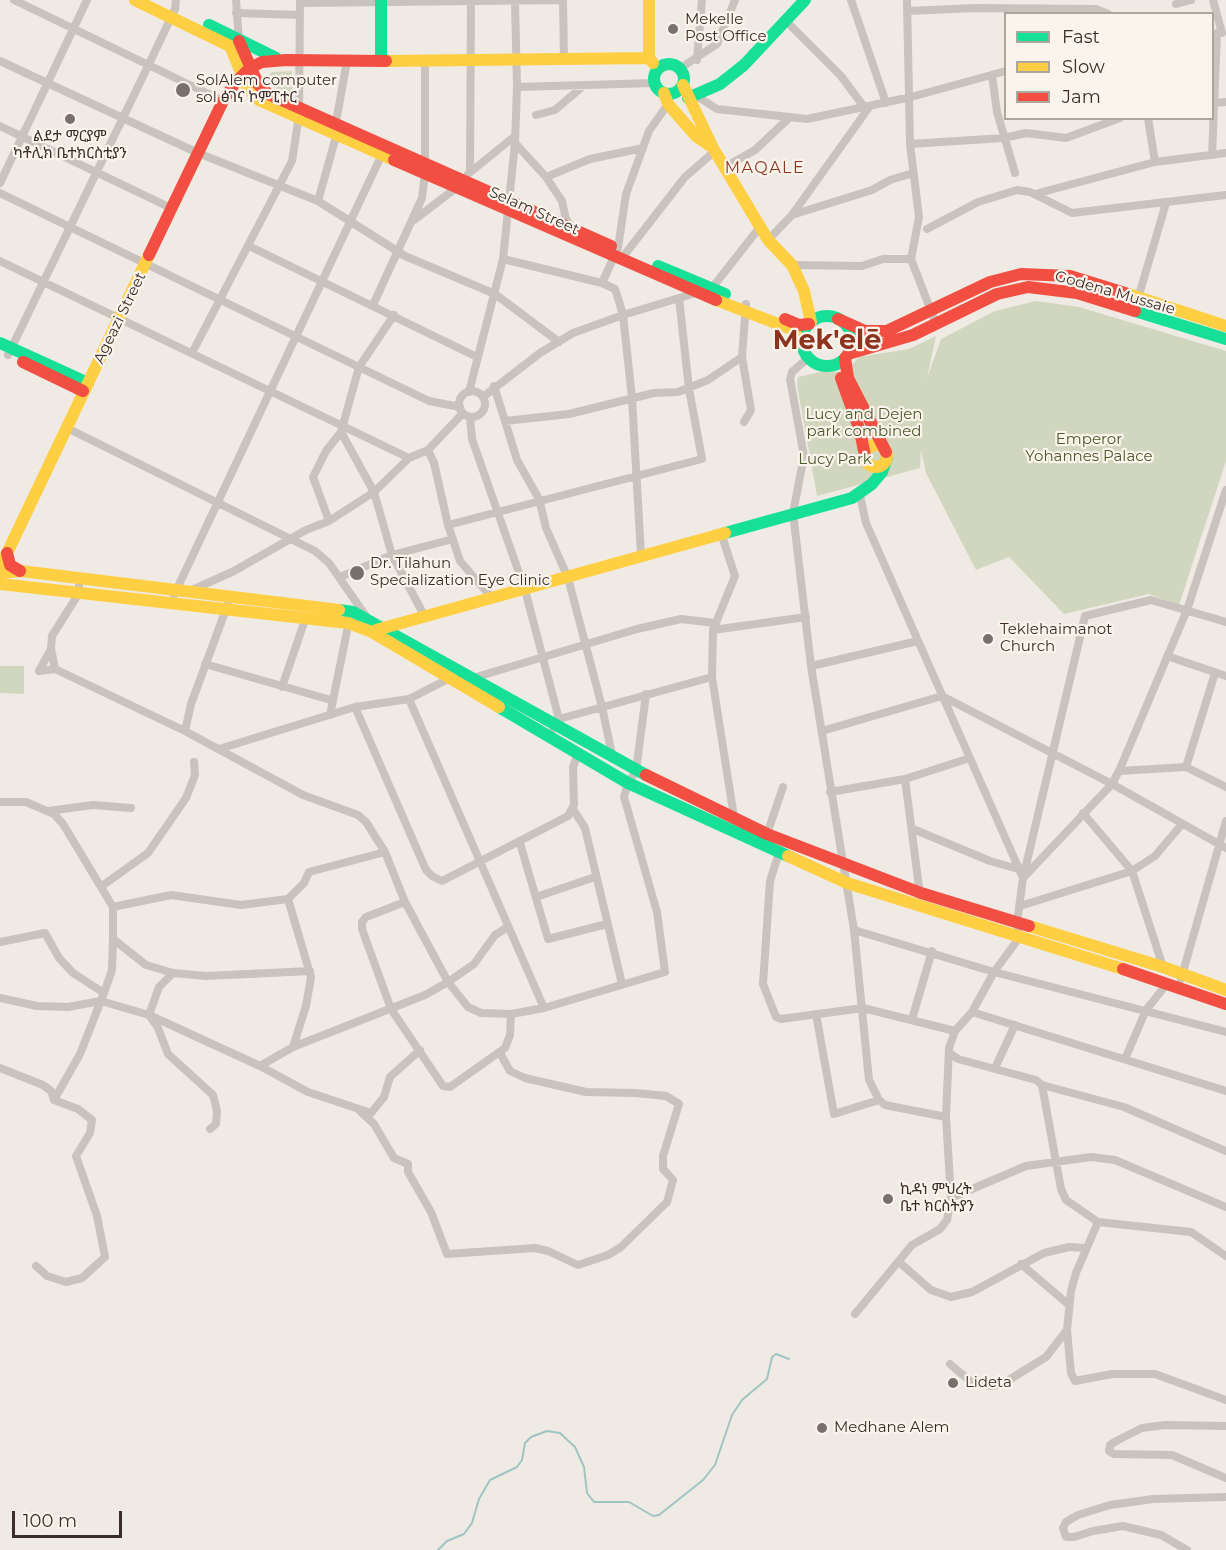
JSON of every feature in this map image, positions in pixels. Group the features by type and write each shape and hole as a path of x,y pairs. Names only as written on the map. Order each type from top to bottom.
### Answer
{"street":[{"path":"14,0 223,101"},
{"path":"0,183 87,0"},
{"path":"135,0 174,8 223,41 230,46 241,73"},
{"path":"154,0 283,60"},
{"path":"236,0 241,73"},
{"path":"192,352 292,161 298,111 300,2 563,0 564,60"},
{"path":"649,0 649,58 658,68"},
{"path":"697,60 702,0"},
{"path":"680,69 697,60 721,38 735,0"},
{"path":"692,97 720,84 744,65 805,0"},
{"path":"851,0 886,103"},
{"path":"907,0 911,97 910,144 918,217 911,260 936,324"},
{"path":"908,11 976,8 1105,12 1100,0"},
{"path":"1175,2 1191,0"},
{"path":"1212,155 1220,33 1213,0"},
{"path":"381,1 381,60"},
{"path":"464,180 471,1"},
{"path":"469,392 503,259 517,87 515,2"},
{"path":"86,387 5,350 42,283 174,8"},
{"path":"236,13 300,15"},
{"path":"786,21 841,76 867,107"},
{"path":"241,73 262,62 283,60 425,62 649,58"},
{"path":"0,61 198,153 318,201 350,223 399,251 495,294 559,342"},
{"path":"318,201 337,128 347,61"},
{"path":"373,305 422,198 425,168 425,62"},
{"path":"658,68 671,64 680,69 683,75 683,85 692,97 714,150 768,240 792,265 804,291 810,323 803,343"},
{"path":"658,68 655,83 696,136 714,150"},
{"path":"692,97 717,109 788,119 807,119 911,97 1004,71"},
{"name":"Selam Street","path":"241,73 258,92 298,111 384,151 425,168 464,180 508,205 712,293"},
{"name":"Ageazi Street","path":"0,568 4,553 147,264 171,208 223,101 241,73"},
{"path":"992,75 1004,138 1016,173"},
{"path":"517,87 582,87 655,83"},
{"path":"620,253 626,194 652,123 666,99 683,85"},
{"path":"536,115 555,110 582,87"},
{"path":"1215,103 1226,102"},
{"path":"768,240 792,215 867,107"},
{"path":"725,167 755,150 788,119"},
{"path":"910,144 1004,138 1026,134 1066,138 1115,120"},
{"path":"1148,120 1155,162"},
{"path":"0,126 171,208"},
{"path":"413,221 514,140"},
{"path":"514,140 546,177 562,201 566,219 572,228"},
{"path":"546,177 590,159 643,148"},
{"path":"602,283 620,253 685,177 714,150"},
{"path":"174,597 384,151"},
{"path":"1035,194 1155,162 1226,153"},
{"path":"792,215 872,190 890,180 913,173"},
{"path":"927,229 986,199 1017,190 1035,194 1072,213 1226,195"},
{"path":"0,193 429,401 464,412 480,415 484,410 483,397 477,392 469,392 461,397 464,412 472,439 496,512 525,590 541,657 554,728"},
{"path":"1136,305 1166,202"},
{"name":"Selam Street","path":"508,205 572,228 696,292 712,293"},
{"path":"760,226 712,293 791,329 803,343 809,357 817,363 832,365 847,356"},
{"path":"249,246 477,357"},
{"path":"503,259 602,283 615,289 622,315 632,398 641,555"},
{"path":"792,265 862,266 883,259 911,260"},
{"path":"0,261 42,283 192,352 342,429 409,458"},
{"name":"Godena Mussaie","path":"835,318 865,331 879,332 930,312 990,282 1030,273 1070,276 1136,305 1226,339"},
{"name":"Godena Mussaie","path":"847,356 905,338 997,294 1029,287 1077,293 1226,326"},
{"path":"374,626 425,617 525,590 859,494 879,477 886,455 848,378 847,356 852,345 851,334 846,325 818,308 804,291"},
{"path":"483,397 494,386 573,333 696,292"},
{"path":"448,525 539,499 702,459 688,389 679,298"},
{"path":"745,307 799,325 823,317 835,318"},
{"path":"744,422 751,410 741,357 745,307"},
{"path":"329,521 313,477 326,451 342,429 359,367 394,315"},
{"path":"505,421 578,413 632,398 688,389 708,380 741,357"},
{"path":"809,357 792,372 790,379 804,456 793,513 811,666 854,930 869,1080 879,1100 885,1105 946,1117"},
{"path":"832,365 843,384 860,432 867,473 859,494 866,523 1023,878"},
{"path":"494,386 517,460 539,499 546,528 568,578 587,645 613,759"},
{"path":"174,597 234,571 290,539 329,521 374,492 409,458 428,450 464,412"},
{"path":"65,427 323,556 374,626 450,678 636,771 767,834 842,864 921,893 1182,973 1226,990"},
{"path":"342,429 374,492 392,555 425,617"},
{"path":"865,458 868,448 873,445 881,446 886,455"},
{"path":"428,450 434,463 448,525 465,570 492,598"},
{"path":"865,458 877,467 882,465 886,455"},
{"path":"1023,878 1112,784 1119,771 1187,610 1226,490"},
{"path":"721,533 735,576 714,626 712,677 734,817"},
{"path":"340,577 392,555 453,539"},
{"path":"4,553 10,565 21,571 79,586"},
{"path":"0,573 21,571"},
{"path":"0,584 79,586 350,618 374,626 473,678 554,728 578,754 628,783 778,853 847,883 1166,985 1179,987 1226,1004"},
{"path":"55,669 51,648 52,636 79,586"},
{"path":"192,590 229,603 306,617 350,618"},
{"path":"855,1314 912,1245 940,1229 947,1220 951,1198 946,1117 950,1048 955,1031 972,1012 994,972 1019,938 1017,923 1023,878 1085,616 1151,600 1226,622"},
{"path":"185,732 190,704 229,603"},
{"path":"282,687 306,617"},
{"path":"473,678 638,628 681,619 714,626 806,617"},
{"path":"330,715 331,700 350,618"},
{"path":"811,666 918,641"},
{"path":"51,648 39,671 55,669 219,749 303,795 358,815 371,829 385,852 405,902 448,982 468,1007 481,1013 511,1014 544,1008 665,972 657,912 626,806 624,790 636,771 646,694"},
{"path":"1167,656 1226,676"},
{"path":"205,664 331,700"},
{"path":"1186,767 1215,673"},
{"path":"554,728 602,707 712,677"},
{"path":"219,749 355,707 409,699 450,678"},
{"path":"822,731 942,696 1112,784 1222,847"},
{"path":"409,699 544,1008"},
{"path":"355,707 426,870 442,881 520,843 568,816 573,809"},
{"path":"578,754 573,766 573,809 585,828 595,878 622,984"},
{"path":"830,792 905,779 970,758"},
{"path":"102,886 148,853 186,798 195,775 194,762"},
{"path":"1119,771 1186,767 1226,788"},
{"path":"905,779 921,893 916,906"},
{"path":"767,834 783,787"},
{"path":"0,801 26,802 48,811 63,824 113,907 112,970 80,1054 54,1100"},
{"path":"48,811 93,805 131,808"},
{"path":"1083,813 1132,871 1163,967"},
{"path":"1179,987 1222,847 1226,821"},
{"path":"1020,906 1132,871 1155,856 1182,824"},
{"path":"913,829 990,861 1018,869"},
{"path":"520,843 548,939 607,924"},
{"path":"113,907 171,895 241,905 288,899 301,888 309,872 385,852"},
{"path":"778,853 770,881 763,984 776,1017 781,1019 863,1008 955,1031"},
{"path":"536,897 595,878"},
{"path":"288,899 310,971 306,1006 293,1047"},
{"path":"405,902 366,916 362,922 391,1009 446,1087 500,1053 508,1043 511,1014"},
{"path":"260,1066 293,1047 391,1009 448,982 474,964 495,935 508,927"},
{"path":"854,930 932,951 994,972 1226,1032"},
{"path":"0,942 45,933 59,958 73,974 103,997 149,1015 260,1066 308,1092 360,1111 371,1113 384,1097 390,1077 420,1050"},
{"path":"113,939 146,965 173,973 206,976 310,971"},
{"path":"912,1019 932,951"},
{"path":"149,1015 159,987 173,973"},
{"path":"1125,1059 1146,1010 1166,985"},
{"path":"0,998 37,1006 68,1007 103,997"},
{"path":"972,1012 1226,1091"},
{"path":"816,1014 834,1114 879,1100"},
{"path":"149,1015 158,1028 168,1054 213,1095 217,1111 216,1124 210,1129"},
{"path":"995,1068 1015,1025"},
{"path":"360,1111 374,1124 394,1158 408,1164 408,1172 431,1212 447,1254 535,1248 548,1251 578,1265 608,1255 621,1247 667,1202 673,1180 663,1169 663,1156 679,1104 666,1096 636,1092 586,1092 525,1078 510,1071 500,1053"},
{"path":"951,1053 958,1059 1124,1107 1226,1151"},
{"path":"0,1068 42,1085 51,1091 54,1100"},
{"path":"1042,1085 1061,1189 1066,1200 1098,1222 1191,1232 1222,1253 1226,1243"},
{"path":"36,1266 47,1276 66,1282 81,1278 105,1257 97,1216 76,1156 90,1133 92,1120 78,1109 54,1100"},
{"path":"951,1198 1026,1166 1091,1157 1115,1160 1226,1206"},
{"path":"1098,1222 1076,1273 1069,1305 1067,1330 1071,1373 1075,1381 1112,1374 1155,1374 1226,1401"},
{"path":"899,1262 931,1290 951,1297 972,1292 1044,1253 1069,1247 1086,1248"},
{"path":"1021,1264 1069,1305"},
{"path":"950,1364 971,1382 992,1386 1004,1383 1046,1357 1067,1330"},
{"path":"1226,1426 1165,1425 1142,1428 1110,1445 1109,1451 1114,1454 1172,1455 1226,1478"},
{"path":"1187,1550 1161,1535 1123,1526 1074,1537 1066,1537 1063,1528 1066,1522 1078,1515 1110,1505 1153,1499 1226,1497"}],"green space":[{"path":"292,71 293,98 267,83 267,77 272,72"},
{"name":"Emperor Yohannes Palace","path":"1036,301 1079,307 1226,351 1226,461 1179,605 1149,594 1064,614 1009,557 976,570 926,473 921,450 920,468 817,496 797,385 798,377 825,371 838,372 850,367 859,357 909,349 936,336 927,378 941,339 995,311"},
{"path":"0,666 24,666 24,694 0,693"}],"waterway":[{"path":"438,1550 447,1541 464,1534 472,1523 479,1499 490,1480 517,1467 522,1460 525,1443 531,1437 547,1431 560,1433 575,1447 584,1467 587,1493 594,1502 629,1502 653,1516 659,1515 703,1480 715,1465 732,1415 742,1400 767,1379 772,1357 776,1354 789,1359"}],"traffic: fast":[{"path":"381,0 381,60"},
{"path":"688,98 720,84 744,65 805,0"},
{"path":"209,25 276,58"},
{"path":"669,64 675,65 683,73 684,79 683,85 675,93 669,94 663,93 655,85 654,79 655,73 663,65 669,64"},
{"path":"658,266 725,294"},
{"path":"1135,311 1226,339"},
{"path":"827,316 836,318 847,327 852,341 850,350 841,361 827,366 818,364 807,355 802,341 804,332 813,321 827,316"},
{"path":"0,343 88,383"},
{"path":"725,533 852,498 872,484 882,472 887,458"},
{"path":"339,610 353,612 646,775"},
{"path":"499,707 628,783 788,856"}],"traffic: slow":[{"path":"135,0 230,46 247,87 259,100 394,160"},
{"path":"649,0 649,58 653,63"},
{"path":"386,61 649,58"},
{"path":"683,85 713,148 768,240 792,265 804,291 811,322"},
{"path":"664,93 668,104 696,136 712,147"},
{"path":"0,568 149,255"},
{"path":"1125,293 1226,326"},
{"path":"716,300 791,329 803,343"},
{"path":"876,445 884,448 887,456 884,464 876,467 868,464 865,456 868,448 876,445"},
{"path":"376,630 725,533"},
{"path":"0,573 21,571 339,610"},
{"path":"0,584 348,623 372,632 499,707"},
{"path":"788,856 847,883 1123,969"},
{"path":"1029,926 1163,967 1226,990"}],"traffic: jam":[{"path":"239,41 258,84 268,94 611,246"},
{"path":"149,255 223,101 235,83 250,68 262,62 286,60 386,61"},
{"path":"394,160 716,300"},
{"path":"838,319 865,331 887,331 990,282 1021,274 1070,276 1125,293"},
{"path":"848,354 913,335 997,294 1028,287 1077,293 1135,311"},
{"path":"785,319 799,325 809,324"},
{"path":"845,358 848,378 886,452"},
{"path":"23,362 83,391"},
{"path":"841,378 860,431 865,456"},
{"path":"7,553 10,565 20,571"},
{"path":"646,775 767,834 921,893 1029,926"},
{"path":"1123,969 1226,1004"}],"place":[{"name":"Mekelle Post Office","path":"673,29"},
{"name":"SolAlem computer sol ፅገና ኮምፒተር","path":"183,90"},
{"name":"ልደታ ማርያም ካቶሊክ ቤተክርስቲያን","path":"70,119"},
{"name":"Dr. Tilahun Specialization Eye Clinic","path":"357,573"},
{"name":"Teklehaimanot Church","path":"988,639"},
{"name":"ኪዳነ ምህረት ቤተ ክርስትያን","path":"888,1199"},
{"name":"Lideta","path":"953,1383"},
{"name":"Medhane Alem","path":"822,1428"}],"district":[{"name":"MAQALE","path":"765,168"},
{"name":"Mek'elē","path":"827,341"}],"park label":[{"name":"Lucy and Dejen park combined","path":"864,424"},
{"name":"Lucy Park","path":"835,460"}]}
